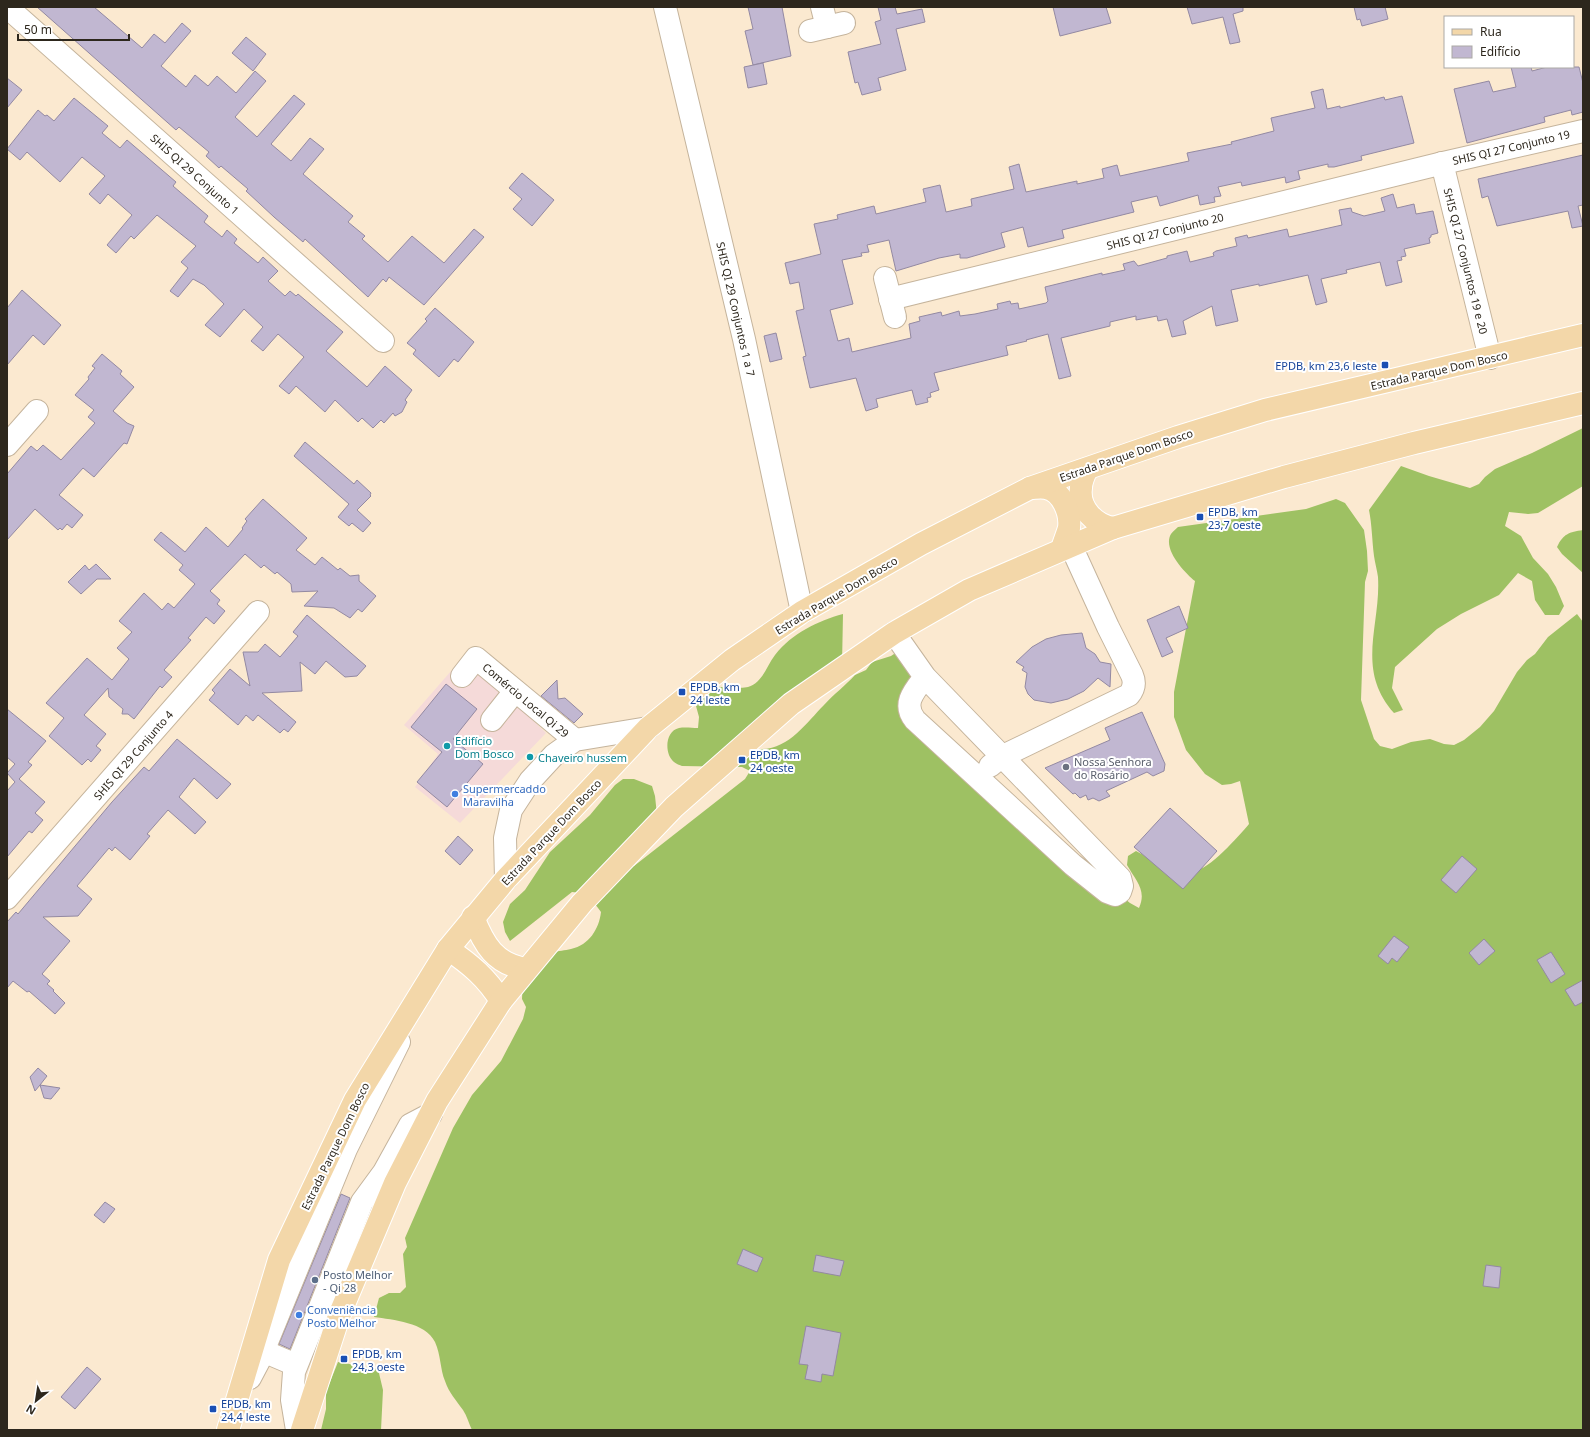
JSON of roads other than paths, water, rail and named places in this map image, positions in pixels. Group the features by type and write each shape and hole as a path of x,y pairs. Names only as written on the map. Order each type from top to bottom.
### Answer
{"main road":[{"name":"Estrada Parque Dom Bosco","path":"228,1430 279,1260 355,1100 402,1021 448,949 506,879 648,728 732,660 802,612 921,544 1030,488 1087,470 1178,437 1265,410 1583,336"},
{"path":"302,1430 339,1316 395,1183 437,1101 501,1001 582,903 674,807 791,704 894,633 968,590 1114,528 1291,475 1414,443 1583,403"},
{"path":"1087,470 1080,489 1088,513 1098,523 1114,528"},
{"path":"1030,488 1046,488 1053,491 1063,501 1069,518 1066,548"},
{"path":"473,917 480,935 491,952 513,967 526,969"},
{"path":"448,949 471,965 492,986 501,1001"}],"street":[{"name":"SHIS QI 29 Conjunto 1","path":"7,7 383,341"},
{"name":"SHIS QI 29 Conjuntos 1 a 7","path":"665,7 744,339 802,612"},
{"name":"SHIS QI 27 Conjunto 19","path":"1441,164 1583,131"},
{"name":"SHIS QI 27 Conjunto 20","path":"885,278 893,308 1441,164"},
{"name":"SHIS QI 27 Conjuntos 19 e 20","path":"1441,164 1490,358"},
{"path":"7,445 37,411"},
{"path":"978,777 1001,757 1128,695 1133,686 1132,675 1066,548"},
{"name":"SHIS QI 29 Conjunto 4","path":"7,898 258,612"},
{"path":"894,633 925,677 1120,878 1122,886 1120,892 1113,894 1101,888 1073,865 912,716 910,710 910,697 925,677"},
{"name":"Comércio Local Qi 29","path":"462,676 476,658 575,740"},
{"path":"492,720 515,691"},
{"name":"Comércio Local Qi 29","path":"506,879 505,838 511,810 530,781 554,755 575,740 648,728"},
{"path":"236,1403 263,1351 346,1149 399,1046 402,1021"},
{"path":"296,1430 292,1400 296,1365 362,1202 384,1172 410,1125 431,1114"},
{"path":"330,1188 362,1202"},
{"path":"263,1351 296,1365"}],"place":[{"name":"EPDB, km 23,6 leste","path":"1385,365"},
{"name":"EPDB, km 23,7 oeste","path":"1200,517"},
{"name":"EPDB, km 24 leste","path":"682,692"},
{"name":"Edifício Dom Bosco","path":"447,746"},
{"name":"Chaveiro hussem","path":"530,757"},
{"name":"EPDB, km 24 oeste","path":"742,760"},
{"name":"Nossa Senhora do Rosário","path":"1066,767"},
{"name":"Supermercaddo Maravilha","path":"455,794"},
{"name":"Posto Melhor - Qi 28","path":"315,1280"},
{"name":"Conveniência Posto Melhor","path":"299,1315"},
{"name":"EPDB, km 24,3 oeste","path":"344,1359"},
{"name":"EPDB, km 24,4 leste","path":"213,1409"}]}
